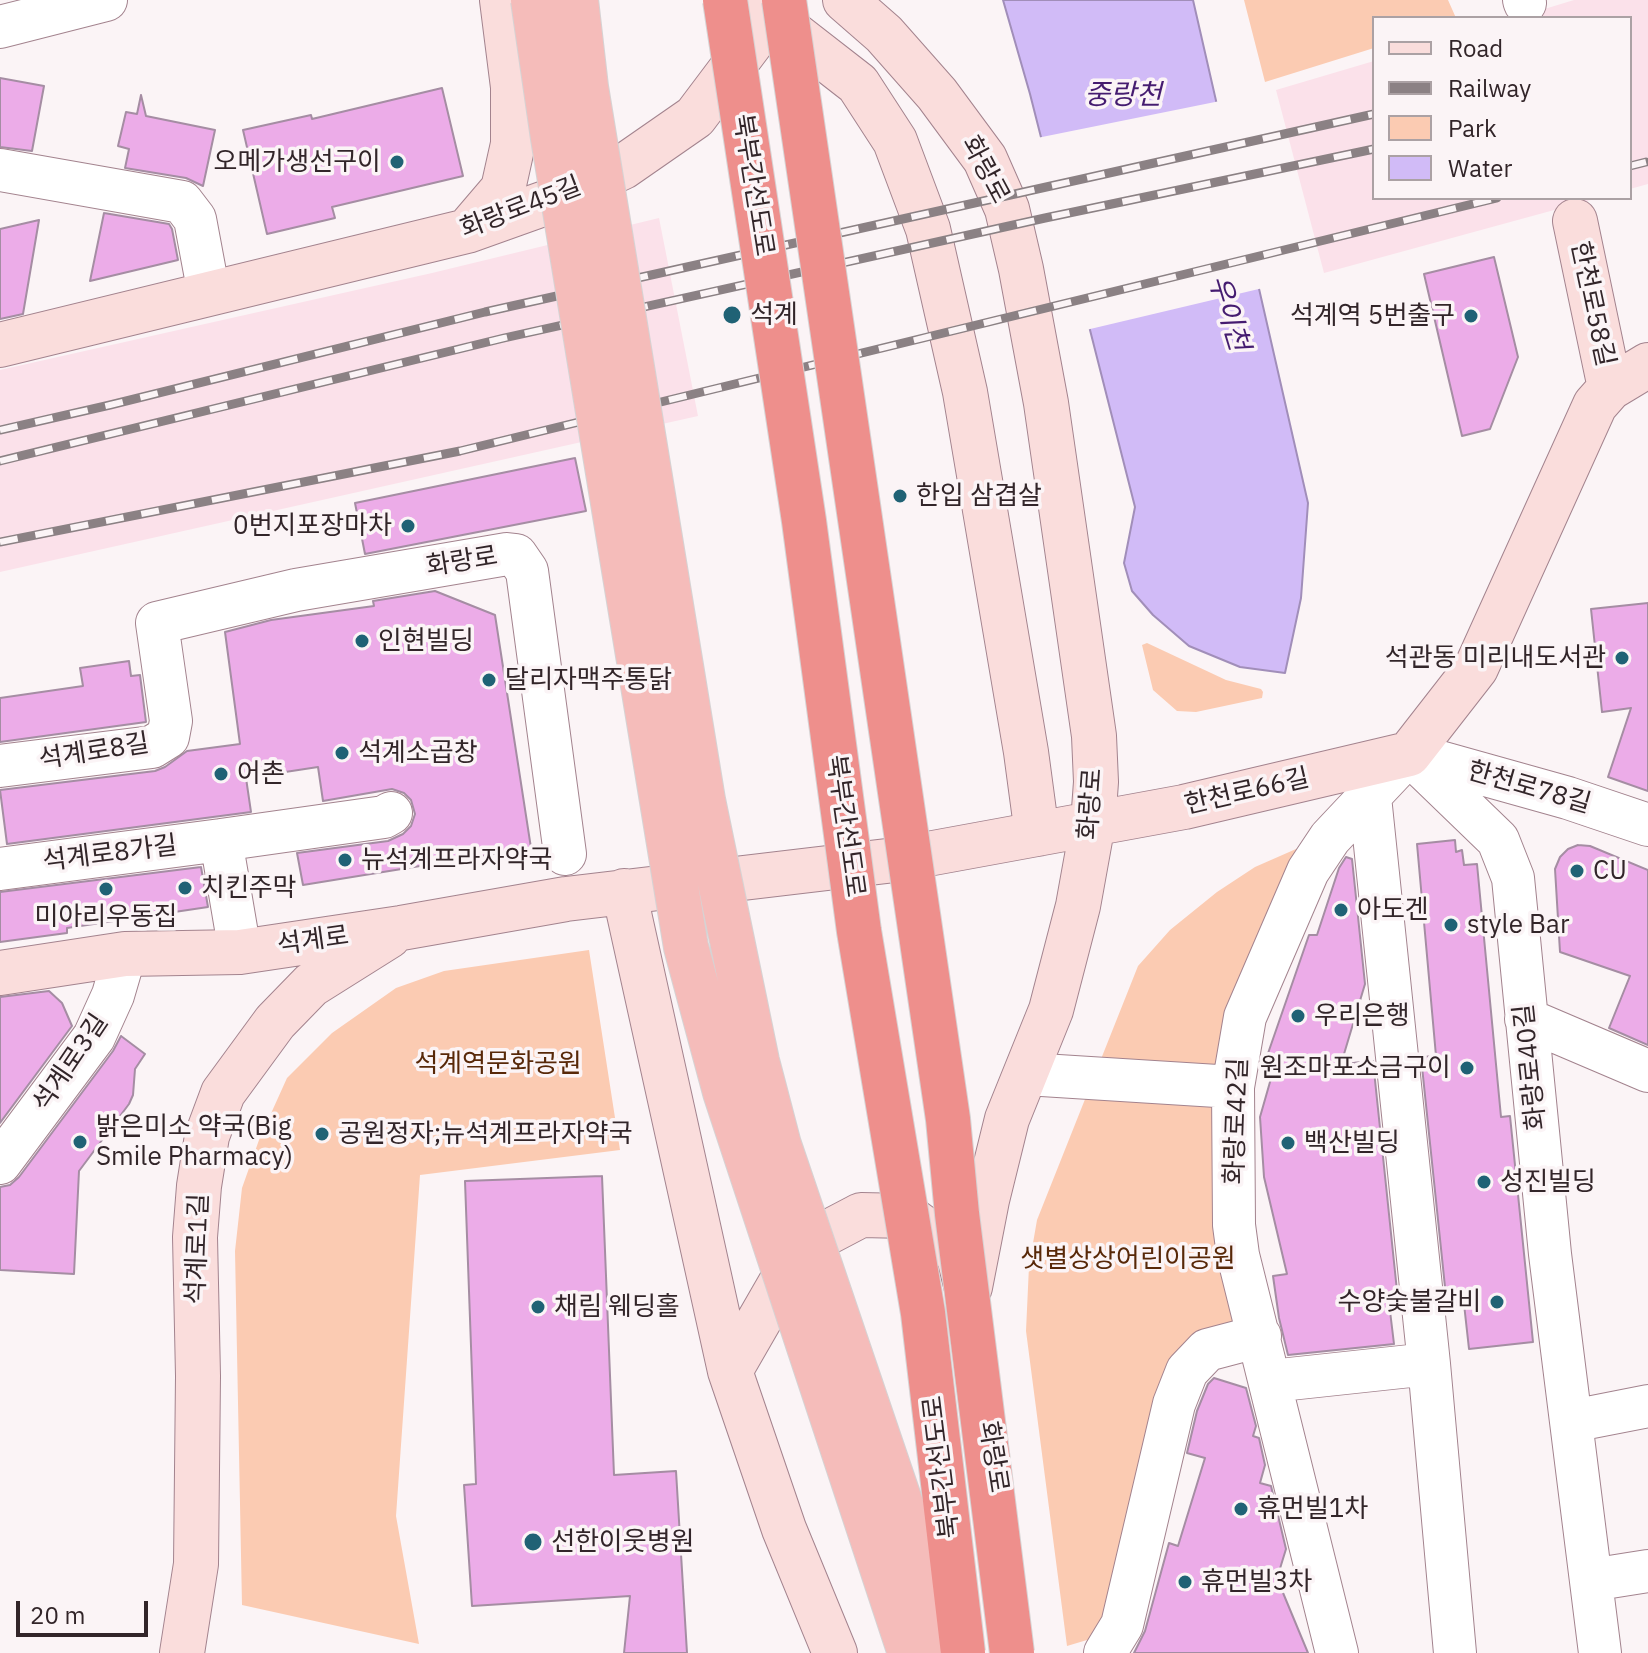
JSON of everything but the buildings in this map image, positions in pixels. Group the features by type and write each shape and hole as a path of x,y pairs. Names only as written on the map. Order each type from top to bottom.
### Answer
{"highway":[{"name":"북부간선도로","path":"725,0 804,521 859,931 923,1313 963,1653"},
{"name":"북부간선도로","path":"772,4 948,1119 1012,1653"}],"main road":[{"path":"533,0 555,154 686,947 725,1092 910,1653"},
{"path":"576,0 588,103 703,800 757,1061 779,1145 927,1581 948,1653"}],"street":[{"path":"0,27 106,0"},
{"path":"467,231 503,189 513,144 513,87 502,0"},
{"name":"화랑로","path":"845,0 884,34 937,94 985,159 1007,209 1046,403 1094,736 1096,782 1093,823 1078,906 1051,1010 1007,1119 987,1200 969,1297 1023,1653"},
{"name":"화랑로45길","path":"0,345 467,231 551,201 623,167 695,117 772,4"},
{"name":"화랑로","path":"772,4 858,84 895,141 928,229 965,392 1037,834"},
{"path":"0,170 182,202 195,219 209,294"},
{"name":"한천로58길","path":"1575,221 1610,388"},
{"path":"1409,754 1476,668 1595,405 1610,388 1648,365"},
{"name":"화랑로","path":"157,623 296,590 500,554 516,555 527,571 565,854"},
{"name":"석계로8길","path":"0,766 152,747 168,737 171,721 157,623"},
{"name":"한천로66길","path":"624,891 895,860 1184,807 1409,754"},
{"name":"화랑로42길","path":"1337,1653 1236,1241 1233,1087 1245,1017 1308,871 1330,838 1409,754"},
{"name":"한천로78길","path":"1409,754 1568,798 1648,825"},
{"name":"화랑로40길","path":"1409,754 1498,840 1513,878 1550,1254 1600,1653"},
{"path":"1370,797 1429,1364 1455,1653"},
{"name":"석계로8가길","path":"0,869 384,817 391,813"},
{"path":"221,840 240,952"},
{"path":"624,891 730,1371 784,1529 835,1653"},
{"name":"석계로","path":"0,973 125,954 240,952 624,891"},
{"name":"석계로1길","path":"185,1652 196,1564 198,1376 195,1237 207,1136 223,1093 275,1022 311,985 401,928"},
{"name":"석계로3길","path":"0,1163 94,1037 113,995 125,954"},
{"path":"1526,1019 1648,1071"},
{"path":"1026,1074 1233,1087"},
{"path":"730,1371 802,1246 861,1215 907,1216 958,1253 969,1297"},
{"path":"1105,1653 1122,1625 1174,1404 1187,1371 1207,1350 1260,1336"},
{"path":"1271,1381 1429,1364"},
{"path":"1572,1421 1648,1406"},
{"path":"1591,1580 1648,1571"}],"shaded area":[{"path":"1574,0 1648,0 1648,184 1632,188 1632,16 1522,16"},
{"path":"1372,62 1372,200 1591,200 1324,273 1276,90"},
{"path":"659,218 698,416 0,572 0,370 432,273"}],"green space":[{"path":"1244,0 1448,0 1455,16 1372,16 1372,49 1265,82"},
{"path":"1147,643 1226,680 1261,689 1262,698 1196,712 1177,711 1153,690 1142,645"},
{"name":"샛별상상어린이공원","path":"1312,842 1237,1010 1245,1323 1190,1339 1097,1637 1067,1646 1026,1331 1029,1266 1037,1220 1138,966 1170,930 1217,892 1255,867"},
{"name":"석계역문화공원","path":"589,950 620,1150 420,1175 396,1516 419,1644 242,1605 235,1251 242,1188 259,1140 287,1078 332,1033 396,988 444,971"}],"water":[{"name":"중랑천","path":"1003,0 1193,0 1308,503 1301,598 1285,673 1240,667 1189,646 1153,615 1132,591 1124,563 1135,507 1030,94"}],"pier":[{"path":"1220,101 1263,288 1086,330 1037,138"}],"railway":[{"path":"0,430 485,312 1372,114"},
{"path":"0,461 504,338 1045,218 1372,149"},
{"path":"1632,166 1646,162"},
{"path":"0,542 460,451 1489,200"}],"place":[{"name":"오메가생선구이","path":"397,162"},
{"name":"석계","path":"732,315"},
{"name":"석계역 5번출구","path":"1471,316"},
{"name":"한입 삼겹살","path":"900,496"},
{"name":"0번지포장마차","path":"408,526"},
{"name":"인현빌딩","path":"362,641"},
{"name":"석관동 미리내도서관","path":"1622,658"},
{"name":"달리자맥주통닭","path":"489,680"},
{"name":"석계소곱창","path":"342,753"},
{"name":"어촌","path":"221,774"},
{"name":"뉴석계프라자약국","path":"345,860"},
{"name":"CU","path":"1577,871"},
{"name":"치킨주막","path":"185,888"},
{"name":"미아리우동집","path":"106,889"},
{"name":"아도겐","path":"1341,910"},
{"name":"style Bar","path":"1451,925"},
{"name":"우리은행","path":"1298,1016"},
{"name":"원조마포소금구이","path":"1467,1068"},
{"name":"공원정자;뉴석계프라자약국","path":"322,1134"},
{"name":"밝은미소 약국(Big Smile Pharmacy)","path":"80,1142"},
{"name":"백산빌딩","path":"1288,1143"},
{"name":"성진빌딩","path":"1484,1182"},
{"name":"수양숯불갈비","path":"1497,1302"},
{"name":"채림 웨딩홀","path":"538,1307"},
{"name":"휴먼빌1차","path":"1241,1509"},
{"name":"선한이웃병원","path":"533,1542"},
{"name":"휴먼빌3차","path":"1185,1582"}],"water label":[{"name":"우이천","path":"1228,313"}]}
